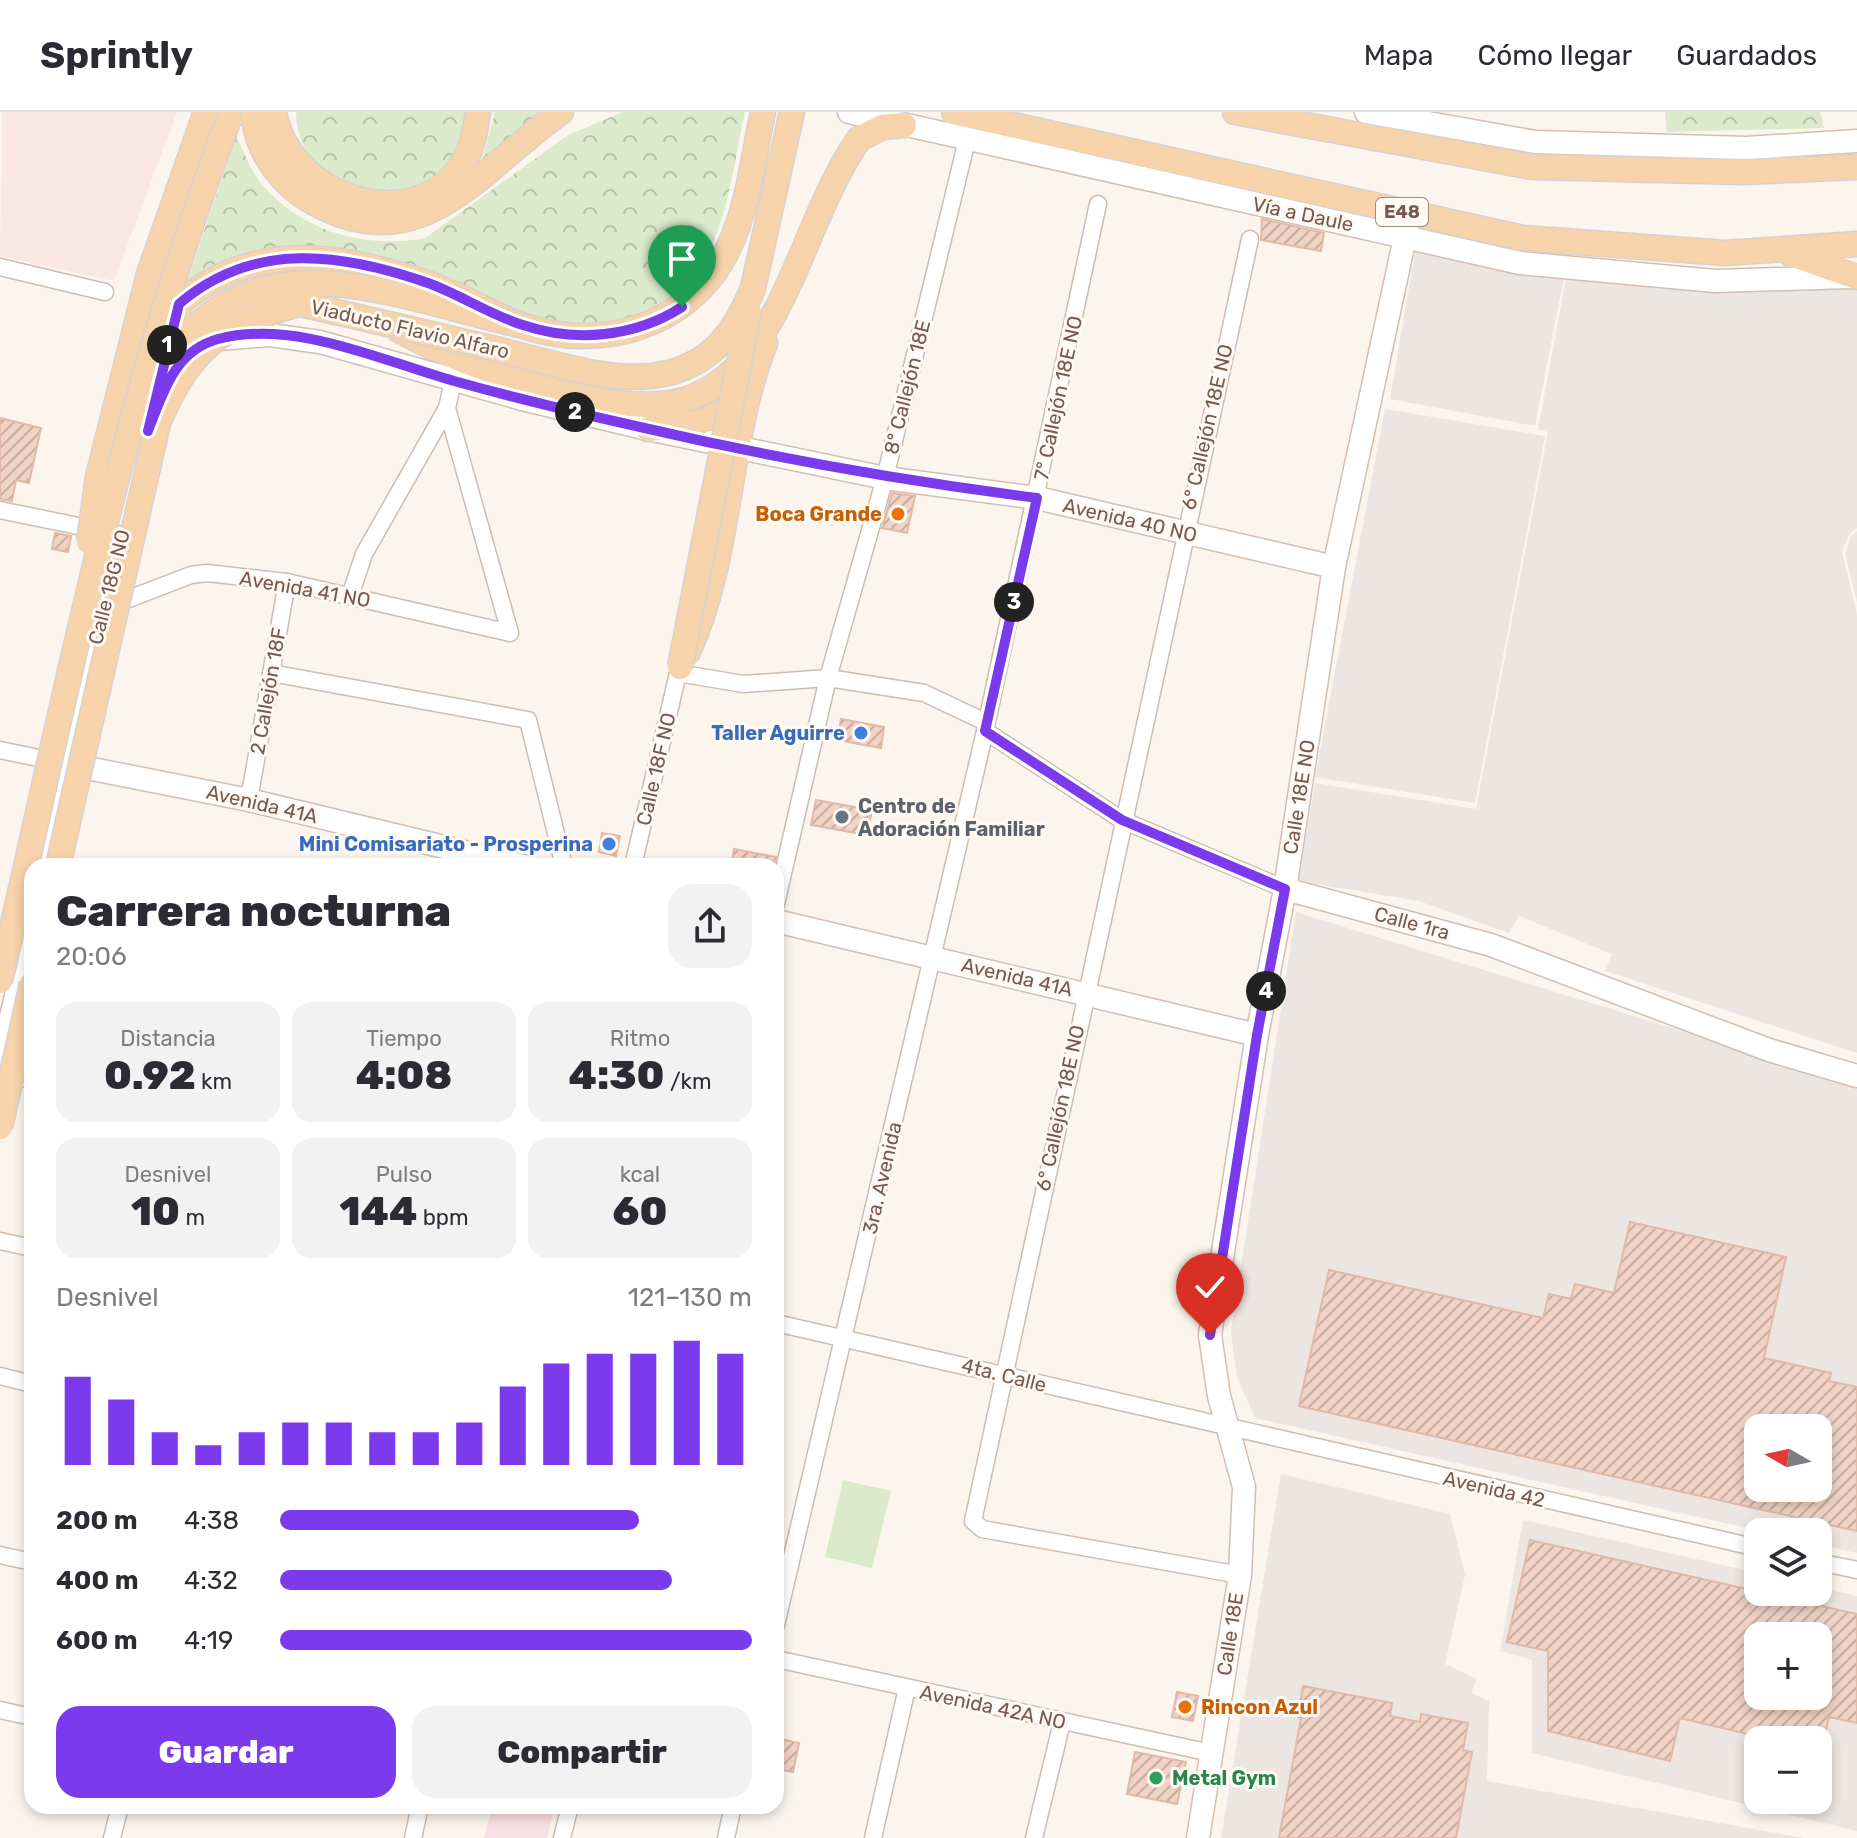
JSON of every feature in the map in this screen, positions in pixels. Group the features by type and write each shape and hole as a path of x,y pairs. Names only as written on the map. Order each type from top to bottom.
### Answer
{"main road":[{"path":"253,112 270,164 299,194 351,219 396,223 445,206 561,112"},
{"path":"274,112 286,150 314,180 353,198 394,202 426,193 452,175 467,155 478,112"},
{"path":"140,429 151,382 195,326 221,307 270,287 308,281 327,282 524,326 583,335 626,331 666,317 698,294 714,274 736,228 763,112"},
{"name":"Viaducto Flavio Alfaro","path":"60,858 158,423 172,390 192,360 225,332 255,315 300,304 576,367 645,376 671,372 697,362 721,344 739,323 753,288 792,112"},
{"name":"Vía a Daule","path":"954,112 1408,225 1523,238 1725,253 1857,244"},
{"path":"1235,112 1532,167 1743,172 1857,167"},
{"path":"140,429 178,258 222,114"},
{"path":"82,628 98,477 130,342 170,210 222,114"},
{"path":"648,429 687,425 722,413 735,401 757,361 848,155 859,139 882,127 904,125"},
{"path":"1781,251 1857,276"},
{"path":"29,858 82,628 179,304 203,286 249,265 296,256 323,257 428,283 524,326"},
{"path":"679,670 753,288"},
{"path":"386,322 434,350 463,361 609,402 637,405 684,400 721,383 756,343 784,294"},
{"path":"679,670 702,622 757,361"},
{"path":"0,981 24,878"},
{"path":"0,1127 24,1020"}],"street":[{"name":"Vía a Daule","path":"849,112 967,140 1408,225 1520,263 1715,281 1857,276"},
{"path":"1366,112 1535,142 1746,148 1857,141"},
{"name":"8° Callejón 18E","path":"784,869 828,678 885,478 967,140"},
{"name":"7° Callejón 18E NO","path":"982,725 1037,498 1098,204"},
{"name":"Calle 18E NO","path":"1231,1429 1219,1396 1210,1335 1257,1035 1285,889 1334,567 1408,225"},
{"name":"6° Callejón 18E NO","path":"1240,1575 976,1526 973,1521 1184,532 1250,239"},
{"path":"0,267 105,292"},
{"name":"Avenida 40 NO","path":"221,338 246,335 294,337 453,381 738,449 885,478 1037,498 1334,567"},
{"name":"Calle 18G NO","path":"47,858 122,535 140,429 178,365 191,351 221,338"},
{"path":"350,596 364,554 447,408 453,381"},
{"name":"Avenida 41 NO","path":"103,609 191,575 287,582 510,633 447,408"},
{"path":"0,510 122,535"},
{"name":"2 Callejón 18F","path":"249,800 287,582"},
{"path":"679,670 743,684 828,678 924,693 982,725"},
{"name":"Calle 18F NO","path":"635,858 679,670"},
{"path":"271,673 528,720 562,858"},
{"name":"Calle 1ra","path":"982,725 1122,820 1285,889 1491,945 1769,1050 1857,1076"},
{"name":"3ra. Avenida","path":"784,1592 932,957 982,725"},
{"name":"Avenida 41A","path":"0,750 249,800 490,858"},
{"path":"0,922 24,927"},
{"name":"Avenida 41A","path":"784,923 1257,1035"},
{"path":"0,1064 24,963"},
{"path":"0,1072 24,1078"},
{"path":"0,1241 24,1246"},
{"name":"4ta. Calle","path":"784,1325 1231,1429"},
{"path":"0,1376 24,1382"},
{"name":"Avenida 42","path":"1231,1429 1744,1545"},
{"name":"Calle 18E","path":"1198,1838 1240,1575 1244,1487 1231,1429"},
{"path":"0,1555 24,1560"},
{"path":"1832,1565 1857,1570"},
{"name":"Avenida 42A NO","path":"784,1661 1211,1753"},
{"path":"873,1838 907,1688"},
{"path":"0,1710 24,1715"},
{"path":"1034,1838 1062,1722"},
{"path":"112,1838 118,1814"},
{"path":"413,1838 418,1814"},
{"path":"562,1838 568,1814"},
{"path":"726,1838 731,1814"}],"shaded area":[{"path":"2,112 177,112 114,281 0,256"},
{"path":"1415,252 1521,271 1565,272 1535,426 1390,399"},
{"path":"1567,273 1857,283 1857,528 1849,534 1842,552 1857,614 1857,1053 1605,971 1612,954 1519,916 1509,933 1419,901 1298,881 1315,783 1476,809 1548,432 1538,429"},
{"path":"1385,409 1545,436 1475,803 1315,777"},
{"path":"1857,531 1857,602 1845,554 1851,536"},
{"path":"1296,912 1857,1085 1857,1553 1832,1547 1832,1518 1744,1518 1744,1527 1255,1418 1237,1377 1231,1331"},
{"path":"1281,1474 1450,1514 1465,1575 1445,1664 1477,1679 1471,1693 1489,1701 1487,1781 1803,1838 1221,1838"},
{"path":"1523,1520 1744,1570 1744,1606 1832,1606 1832,1590 1857,1596 1857,1831 1786,1814 1832,1814 1832,1726 1744,1726 1744,1804 1532,1753 1532,1660 1500,1651"},
{"path":"490,1814 553,1814 547,1838 484,1838"}],"green space":[{"path":"296,112 466,112 458,148 439,173 412,188 381,193 350,187 323,171 304,146"},
{"path":"495,112 555,112 481,165"},
{"path":"623,112 745,112 727,198 711,247 698,269 681,288 640,313 616,321 591,324 541,319 406,265 292,247 252,252 213,269 193,283 188,279 236,136 262,185 297,215 336,233 380,241 402,241 425,238 568,135"},
{"path":"1665,112 1820,112 1824,128 1667,132"},
{"path":"843,1480 891,1491 872,1568 825,1557"}],"building":[{"path":"1262,219 1324,233 1321,251 1261,240"},
{"path":"0,418 41,428 29,483 16,480 12,501 0,499"},
{"path":"892,493 915,496 907,533 882,528"},
{"path":"55,533 71,536 68,552 52,549"},
{"name":"Taller Aguirre","path":"841,719 884,727 881,748 837,740"},
{"name":"Centro de Adoración Familiar","path":"816,800 872,810 867,835 811,825"},
{"name":"Mini Comisariato - Prosperina","path":"602,833 620,836 616,856 599,852"},
{"path":"734,849 776,857 776,858 732,858"},
{"path":"1630,1222 1786,1257 1764,1358 1831,1373 1829,1381 1857,1387 1857,1531 1832,1525 1832,1518 1799,1518 1299,1406 1329,1270 1543,1318 1549,1294 1571,1299 1575,1284 1614,1293"},
{"path":"1530,1540 1744,1588 1744,1606 1822,1606 1857,1614 1857,1723 1829,1717 1827,1726 1744,1726 1744,1733 1680,1718 1670,1761 1548,1731 1548,1651 1507,1642"},
{"path":"1303,1686 1392,1703 1390,1716 1420,1722 1421,1714 1468,1723 1463,1750 1472,1752 1456,1838 1279,1838 1301,1718 1298,1717"},
{"name":"Rincon Azul","path":"1177,1692 1198,1696 1193,1721 1172,1717"},
{"path":"784,1740 799,1743 793,1772 784,1770"},
{"name":"Metal Gym","path":"1135,1752 1186,1762 1177,1804 1127,1794"}],"place":[{"name":"Boca Grande","path":"898,514"},
{"name":"Taller Aguirre","path":"861,733"},
{"name":"Centro de Adoración Familiar","path":"842,817"},
{"name":"Mini Comisariato - Prosperina","path":"609,844"},
{"name":"Rincon Azul","path":"1185,1707"},
{"name":"Metal Gym","path":"1156,1778"}],"route":[{"path":"682,307 646,326 626,331 604,335 555,332 524,326 428,283 353,263 323,257 274,259 224,275 179,304 148,431 168,381 191,351 221,338 270,335 320,342 522,399 738,449 885,478 1037,498 985,731 1122,820 1285,889 1257,1035 1210,1335"}]}
